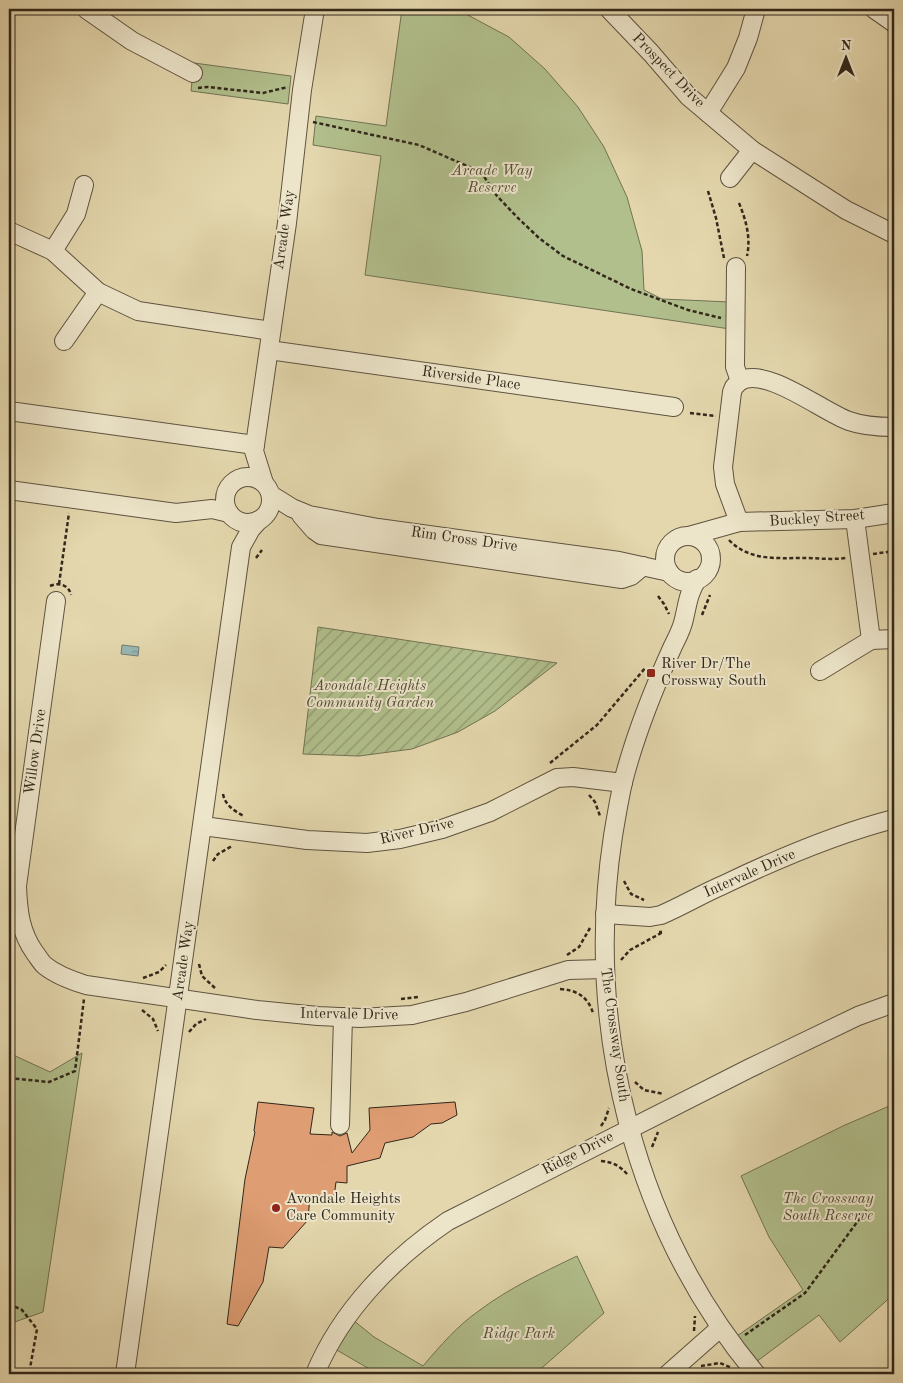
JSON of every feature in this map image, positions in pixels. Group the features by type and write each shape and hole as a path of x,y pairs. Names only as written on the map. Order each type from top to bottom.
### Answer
{"street":[{"path":"86,9 192,81"},
{"name":"Arcade Way","path":"233,484 255,448 287,223 302,90 315,9"},
{"name":"Prospect Drive","path":"609,9 652,53 688,96 752,150 846,210 894,234"},
{"path":"708,113 736,68 748,38 756,9"},
{"path":"874,9 894,23"},
{"path":"730,178 752,150"},
{"path":"53,251 76,214 84,185"},
{"path":"9,230 53,251 98,292 138,311 271,331"},
{"path":"736,267 735,367 740,381"},
{"path":"64,341 98,292"},
{"name":"Riverside Place","path":"269,350 682,410"},
{"path":"672,575 686,581 697,579 708,569 713,547 740,522 725,484 723,467 732,392 734,387 743,379 770,381 784,386 848,421 882,427 894,427"},
{"path":"9,411 255,448"},
{"name":"Arcade Way","path":"255,448 267,489"},
{"path":"9,490 176,513 217,509 246,523 262,518 269,510 267,489 251,477 233,484 202,509"},
{"path":"232,516 225,501 233,484"},
{"name":"Rim Cross Drive","path":"267,489 292,508 305,515"},
{"name":"Buckley Street","path":"689,536 740,522 854,518 894,513"},
{"name":"Rim Cross Drive","path":"262,518 284,514 305,515 378,528 620,561 672,575"},
{"path":"305,515 314,530 321,534 378,543 622,579 631,576 642,566"},
{"name":"Arcade Way","path":"232,516 241,547"},
{"name":"Arcade Way","path":"125,1374 179,1000 241,547 251,529 262,518"},
{"path":"854,518 872,640"},
{"path":"685,616 665,559 669,546 681,536 696,537 708,548 710,555"},
{"name":"Rim Cross Drive","path":"620,561 655,555 669,546"},
{"name":"The Crossway South","path":"697,579 688,598 682,627 642,719 623,783 611,853 605,914 615,962 617,1071 635,1125 642,1171 663,1223 688,1275 748,1373"},
{"name":"Willow Drive","path":"62,595 17,886 18,912 22,930 30,946 44,965 69,980 86,986 179,1000"},
{"path":"820,671 872,640 894,639"},
{"name":"River Drive","path":"203,826 307,840 367,843 400,839 442,829 490,812 557,778 573,777 623,783"},
{"name":"Intervale Drive","path":"605,914 650,917 661,915 770,864 828,841 894,819"},
{"name":"Intervale Drive","path":"179,1000 257,1010 343,1017 412,1015 466,1002 568,970 615,962"},
{"name":"Ridge Drive","path":"315,1374 334,1337 365,1296 385,1273 431,1232 448,1221 635,1125 849,1020 894,1003"},
{"path":"340,1125 343,1017"},
{"path":"668,1374 720,1328"}],"path":[{"path":"192,81 208,87 263,93 292,87"},
{"path":"314,122 419,146 481,172 497,196 517,217 539,238 563,256 631,289 688,310 735,321"},
{"path":"708,191 716,218 724,260 736,267 746,261 749,248 746,220 739,203"},
{"path":"682,410 722,417"},
{"path":"62,595 71,499"},
{"path":"721,538 729,539 736,547 753,556 765,559 832,559 894,551"},
{"path":"658,596 668,612 685,616 710,596"},
{"path":"555,763 549,764 597,725 649,664 645,674"},
{"path":"222,787 223,798 235,811 247,817 238,816"},
{"path":"584,792 595,802 601,823 604,809"},
{"path":"211,867 218,854 233,846"},
{"path":"622,875 626,888 631,894 647,901 637,900"},
{"path":"562,956 579,947 591,926 591,936"},
{"path":"615,962 630,950 663,932 656,932"},
{"path":"198,958 202,976 213,987 221,990 212,989"},
{"path":"151,981 141,979 159,972 168,962"},
{"path":"9,1078 49,1082 75,1071 86,986"},
{"path":"557,988 579,993 591,1005 594,1017 593,1001"},
{"path":"398,1000 425,996"},
{"path":"140,1009 146,1011 153,1019 158,1033"},
{"path":"187,1038 190,1030 196,1024 201,1020 213,1017"},
{"path":"632,1085 632,1078 644,1090 658,1094 668,1094"},
{"path":"596,1130 605,1120 609,1107 610,1112"},
{"path":"635,1125 645,1135 662,1128 657,1134 652,1149"},
{"path":"603,1156 594,1161 613,1163 620,1166 630,1176 628,1169"},
{"path":"744,1335 805,1293 866,1210"},
{"path":"9,1304 22,1310 37,1329 29,1374"},
{"path":"691,1336 695,1326 695,1314 700,1320"},
{"path":"740,1329 747,1339"},
{"path":"700,1367 720,1363 748,1373"}],"green space":[{"name":"Arcade Way Reserve","path":"402,9 449,9 466,14 509,37 545,69 578,107 604,147 627,197 642,251 644,290 662,299 730,302 730,329 365,275 381,156 313,145 316,116 386,126"},
{"path":"194,63 291,76 288,104 191,91"},
{"name":"Avondale Heights Community Garden","path":"318,627 557,663 495,711 458,732 412,749 359,756 303,754"},
{"path":"9,1053 50,1072 82,1053 43,1312 9,1324"},
{"name":"The Crossway South Reserve","path":"894,1104 894,1294 840,1342 819,1315 756,1362 737,1336 803,1290 769,1237 741,1176 845,1125"},
{"name":"Ridge Park","path":"577,1256 604,1313 535,1374 378,1374 335,1349 353,1320 374,1337 423,1366 457,1329 491,1302 527,1281"}],"water":[{"path":"122,645 139,647 138,656 121,654"}],"building":[{"name":"Avondale Heights Care Community","path":"258,1102 314,1108 310,1134 332,1135 332,1132 340,1136 347,1133 352,1153 370,1130 369,1108 455,1102 457,1115 442,1123 431,1124 413,1137 385,1143 380,1158 347,1166 347,1183 336,1182 334,1197 310,1195 308,1220 283,1248 269,1247 263,1282 238,1326 227,1324 245,1179 255,1132"}],"place":[{"name":"River Dr/The Crossway South","path":"651,673"},
{"name":"Avondale Heights Care Community","path":"276,1208"}]}
